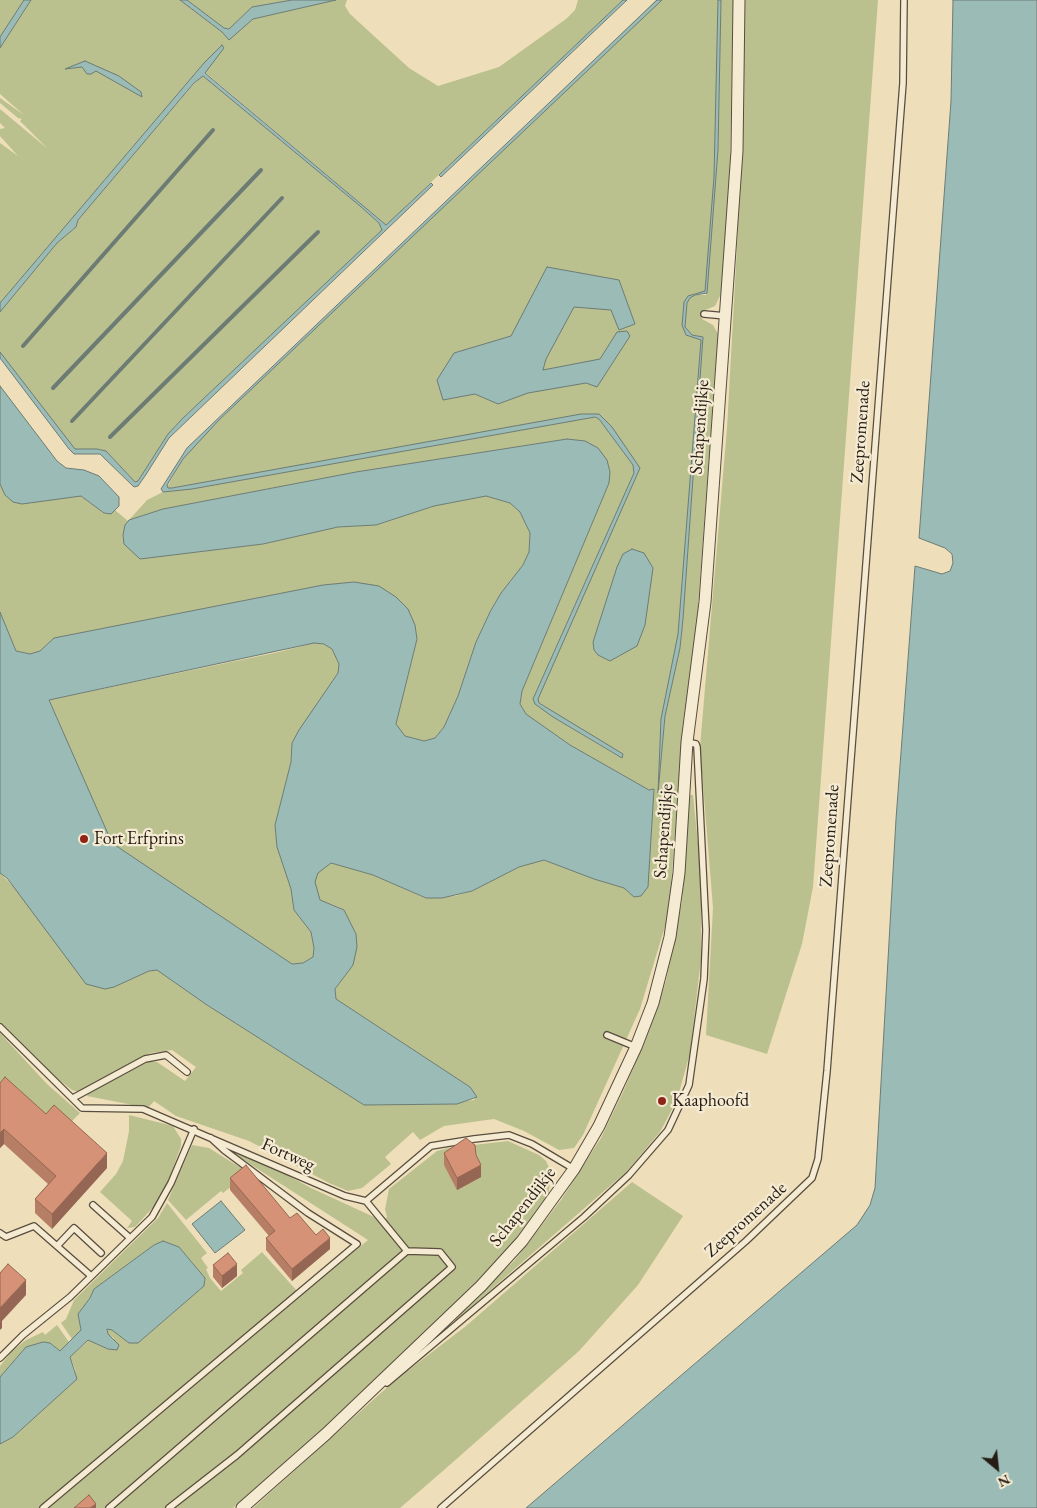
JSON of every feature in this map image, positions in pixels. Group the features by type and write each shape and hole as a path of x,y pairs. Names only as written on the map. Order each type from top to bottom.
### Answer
{"street":[{"name":"Schapendijkje","path":"242,1508 318,1442 481,1286 522,1242 574,1169 608,1109 636,1047 653,1003 670,937 679,874 687,742 704,611 737,151 739,0"}],"lane":[{"name":"Zeepromenade","path":"441,1508 746,1241 812,1178 818,1159 903,83 904,0"},
{"path":"704,314 726,316"},
{"path":"360,1401 370,1397 584,1217 629,1175 668,1130 689,1086 704,979 706,930 697,747 696,744 687,742"},
{"name":"Fortweg","path":"0,1027 82,1108 143,1109 208,1135 345,1196 366,1201"},
{"path":"607,1035 636,1047"},
{"path":"73,1098 145,1059 166,1056 187,1072"},
{"path":"0,1358 23,1335 70,1297 90,1275 152,1217 162,1202 194,1129"},
{"path":"43,1508 358,1244 308,1213 224,1150 208,1135"},
{"path":"407,1251 366,1201 432,1146 509,1135 532,1144 574,1169"},
{"path":"93,1205 130,1238"},
{"path":"0,1234 6,1237 34,1226 90,1275"},
{"path":"57,1246 74,1228 100,1253"},
{"path":"109,1508 407,1251 440,1252 452,1266 237,1455 168,1508"}],"green space":[{"path":"0,0 24,0 0,37"},
{"path":"31,0 180,0 229,39 253,19 336,0 347,0 345,6 350,14 409,68 438,86 499,67 566,19 575,10 578,0 623,0 386,225 205,72 204,63 0,303 0,143 18,156 0,136 0,129 5,128 0,123 0,109 48,149 20,121 22,119 18,118 0,103 0,98 24,115 0,94 0,48"},
{"path":"187,0 292,0 252,7 229,29 224,28"},
{"path":"656,0 719,0 718,132 706,294 696,293 687,298 685,327 687,303 690,298 695,295 706,295 718,150 721,0 733,0 730,170 722,292 715,306 703,311 702,319 713,325 718,334 695,648 683,722 671,886 666,923 640,1009 583,1135 574,1148 559,1150 524,1131 494,1119 444,1126 420,1140 413,1132 385,1157 391,1164 362,1188 348,1191 249,1141 176,1116 154,1101 148,1108 87,1096 150,1061 157,1062 185,1081 196,1067 172,1050 150,1053 79,1092 72,1090 49,1072 0,1022 0,873 114,987 149,971 157,970 207,1005 364,1105 474,1100 476,1097 470,1087 336,999 335,989 353,965 344,910 320,900 314,883 318,873 331,863 373,875 425,898 455,896 472,891 519,867 544,860 624,888 634,897 641,896 647,887 654,789 649,790 570,745 526,714 520,704 522,691 609,483 585,441 567,439 356,472 163,509 129,520 147,500 163,492 192,489 595,417 599,419 633,465 634,473 533,699 553,717 621,758 535,700 638,469 598,414 166,489 188,450","holes":["692,335 703,337 683,619 680,648 665,716 658,792 664,713 680,630 701,339"]},
{"path":"745,0 878,0 813,887 802,944 767,1054 706,1035 713,908 700,747 727,428 737,247"},
{"path":"203,76 360,206 379,223 383,230 183,418 168,434 138,481 135,482 106,451 97,449 75,450 69,443 0,352 0,312 57,243 76,227 78,220 199,78"},
{"path":"0,484 5,495 81,496 104,513 111,514 115,510 128,521 125,525 140,559 263,544 338,527 377,525 434,506 486,496 510,503 520,512 530,533 529,552 523,565 501,593 490,612 476,642 458,696 444,727 435,738 424,741 405,736 396,724 417,639 415,625 354,582 323,585 55,638 40,651 31,654 16,651 0,612"},
{"path":"314,643 324,644 332,649 339,664 338,673 292,743 291,762 275,825 277,847 291,889 294,910 311,932 314,948 313,957 303,963 292,964 111,843 49,700"},
{"path":"689,795 693,795 701,873 701,959 690,1053 677,1100 660,1132 626,1172 456,1320 454,1318 515,1260 561,1200 601,1138 623,1092 645,1041 666,981 682,901"},
{"path":"0,1033 47,1084 80,1113 65,1128 45,1127 0,1085"},
{"path":"129,1115 173,1126 181,1139 181,1146 166,1187 157,1203 135,1227 127,1228 132,1221 100,1192 116,1174 123,1161 129,1131"},
{"path":"508,1141 539,1155 546,1161 552,1174 548,1194 508,1250 477,1284 296,1454 233,1508 49,1508 368,1240 222,1146 230,1144 311,1188 374,1217 381,1223 387,1217 385,1209 389,1189 437,1151"},
{"path":"192,1145 209,1148 249,1173 223,1193 221,1191 186,1220 168,1200"},
{"path":"632,1182 683,1216 638,1285 579,1351 400,1508 253,1508 393,1382 466,1326"},
{"path":"167,1203 207,1253 201,1258 208,1268 206,1269 210,1278 221,1291 243,1273 241,1270 262,1252 297,1291 38,1508 0,1508 0,1444 13,1437 76,1379 75,1369 70,1357 89,1340 108,1349 114,1338 107,1334 107,1329 112,1330 129,1343 138,1343 204,1286 205,1278 179,1247 163,1241 154,1245 94,1289 78,1314 81,1330 72,1339 61,1323 66,1319 74,1300 158,1218"},
{"path":"57,1325 69,1342 60,1351 50,1343 43,1342 26,1347 0,1377 0,1366 12,1351 26,1340 43,1332 45,1335"}],"water":[{"path":"24,0 31,0 0,48 0,37"},
{"path":"180,0 187,0 224,28 229,29 252,7 292,0 336,0 253,19 229,40 222,32"},
{"path":"623,0 627,0 441,177 439,175"},
{"path":"657,0 662,0 219,420 183,459 167,485 168,488 172,488 581,414 599,414 612,427 640,468 538,699 539,703 623,754 622,758 553,717 535,704 533,699 634,473 633,465 599,419 595,417 192,489 163,492 161,489 187,448"},
{"path":"718,0 721,0 718,150 707,293 690,298 687,303 685,327 692,335 703,337 683,619 680,648 665,716 658,793 661,719 678,634 701,340 686,335 682,325 684,302 688,296 705,291 714,177"},
{"path":"953,0 1037,0 1037,1508 526,1508 857,1225 870,1205 875,1188 896,819 915,566 942,574 950,571 953,563 952,554 945,548 919,538 951,101"},
{"path":"222,45 224,48 205,73 386,225 431,183 433,185 169,438 138,486 134,487 100,454 74,454 69,449 0,358 0,352 75,449 106,451 135,482 138,481 168,434 183,418 382,230 379,223 360,206 203,76 194,83 78,220 76,227 57,243 0,312 0,303 204,63"},
{"path":"85,61 119,76 141,92 142,97 96,71 87,74 82,67 65,69"},
{"path":"547,267 619,280 635,324 619,330 611,310 574,307 546,359 543,370 600,359 617,332 627,331 630,336 597,387 586,383 528,393 498,404 475,394 443,400 437,380 454,353 511,336"},
{"path":"0,386 57,461 66,468 84,470 99,476 119,497 119,506 111,514 104,513 81,496 22,504 13,502 5,495 0,484"},
{"path":"567,439 585,441 598,448 607,460 610,472 609,483 522,691 520,704 526,714 570,745 649,790 654,789 648,887 641,896 634,897 624,888 544,860 519,867 472,891 442,898 426,898 373,875 331,863 318,873 315,882 320,900 344,910 356,934 357,947 353,965 335,989 336,999 470,1087 477,1097 457,1104 364,1105 207,1005 157,970 149,971 114,987 105,989 86,984 7,878 0,873 0,612 16,651 30,654 40,651 54,638 323,585 354,582 379,586 396,597 408,609 415,625 417,639 396,724 405,736 424,741 435,738 444,727 458,696 476,642 490,612 501,593 523,565 529,552 530,533 520,512 510,503 486,496 434,506 376,525 338,527 263,544 140,559 124,544 125,525 129,520 163,509 356,472","holes":["314,643 324,644 332,649 339,664 338,673 292,743 291,762 275,825 277,847 291,889 294,910 311,932 314,948 313,957 303,963 292,964 112,843 49,700"]},
{"path":"632,549 644,553 653,568 645,625 637,646 610,661 598,655 594,650 593,642 617,567 623,554"},
{"path":"221,1201 245,1230 215,1253 192,1224"},
{"path":"163,1241 179,1247 205,1278 204,1286 138,1343 129,1343 112,1330 107,1329 108,1334 119,1345 117,1350 108,1349 88,1340 70,1357 77,1379 13,1437 0,1444 0,1377 26,1347 43,1342 50,1343 60,1351 81,1330 78,1314 94,1289 154,1245"}],"building":[{"path":"5,1077 46,1114 54,1105 107,1153 52,1214 35,1199 56,1176 4,1129 0,1133 0,1083"},
{"path":"466,1138 475,1145 476,1155 481,1165 457,1178 444,1153"},
{"path":"246,1165 290,1218 297,1213 316,1235 323,1229 330,1238 292,1269 266,1238 275,1231 230,1178"},
{"path":"228,1253 237,1264 222,1276 213,1265"},
{"path":"8,1264 26,1280 0,1308 0,1273"},
{"path":"89,1495 96,1504 90,1508 74,1508"}],"waterway":[{"path":"23,346 213,130"},
{"path":"53,388 261,170"},
{"path":"72,421 282,198"},
{"path":"110,437 318,232"}],"place":[{"name":"Fort Erfprins","path":"84,839"},
{"name":"Kaaphoofd","path":"662,1101"}]}
